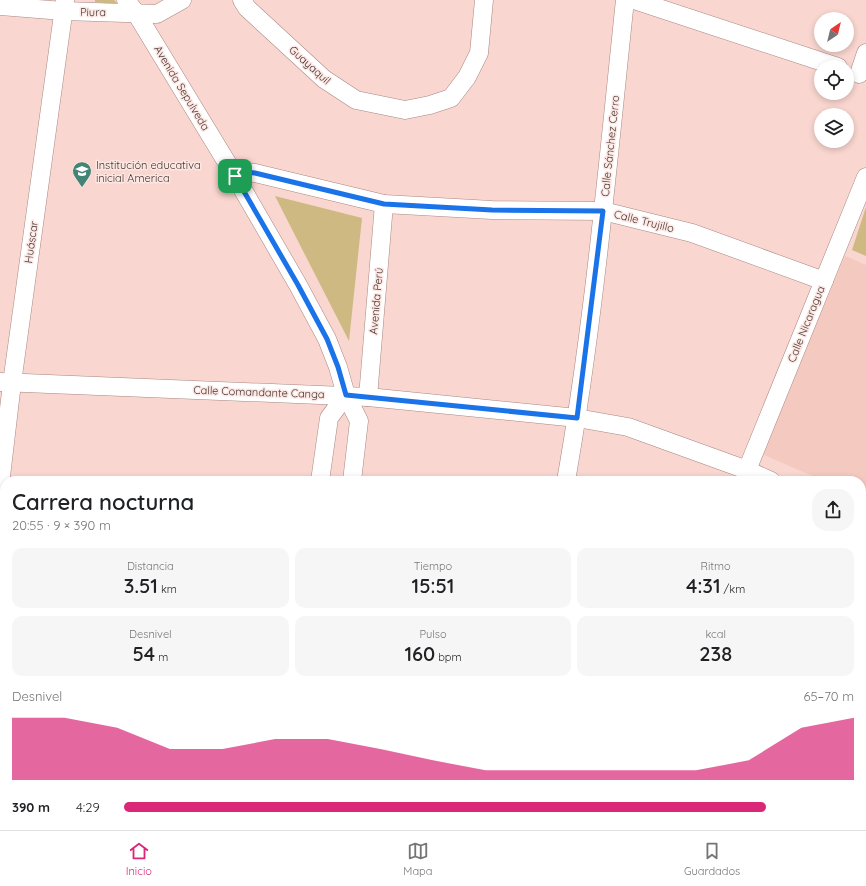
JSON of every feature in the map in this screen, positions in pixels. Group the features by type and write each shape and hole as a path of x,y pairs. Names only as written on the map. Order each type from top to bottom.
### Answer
{"street":[{"name":"Piura","path":"0,6 131,6 157,14 182,0"},
{"name":"Guayaquil","path":"242,0 247,8 324,79 356,100 405,110 430,105 451,98 467,77 479,53 484,0"},
{"name":"Calle Sánchez Cerro","path":"567,476 577,418 603,211 625,0"},
{"path":"634,0 817,60"},
{"name":"Huáscar","path":"1,476 6,382 64,5"},
{"name":"Avenida Sepulveda","path":"131,6 235,176 298,285 327,339 338,367 346,395"},
{"path":"857,73 866,53"},
{"path":"235,176 245,172 255,173 384,204"},
{"name":"Calle Nicaragua","path":"747,470 866,177"},
{"name":"Calle Trujillo","path":"384,204 492,210 603,211 692,233 824,281"},
{"name":"Avenida Perú","path":"368,397 384,204"},
{"name":"Calle Comandante Canga","path":"6,382 346,395 577,418 628,426 760,476"},
{"path":"321,476 329,418 346,395 359,421 353,476"}],"shaded area":[{"path":"95,0 114,0 118,4 95,2"},
{"path":"275,196 362,218 349,341"},
{"path":"866,207 866,256 852,250"},
{"path":"845,256 866,265 866,476 813,476 762,454"}],"place":[{"name":"Institución educativa inicial America","path":"82,188"}],"route":[{"path":"245,172 255,173 384,204 492,210 603,211 577,418 346,395 338,367 327,339 298,285 235,176 245,172"}]}
